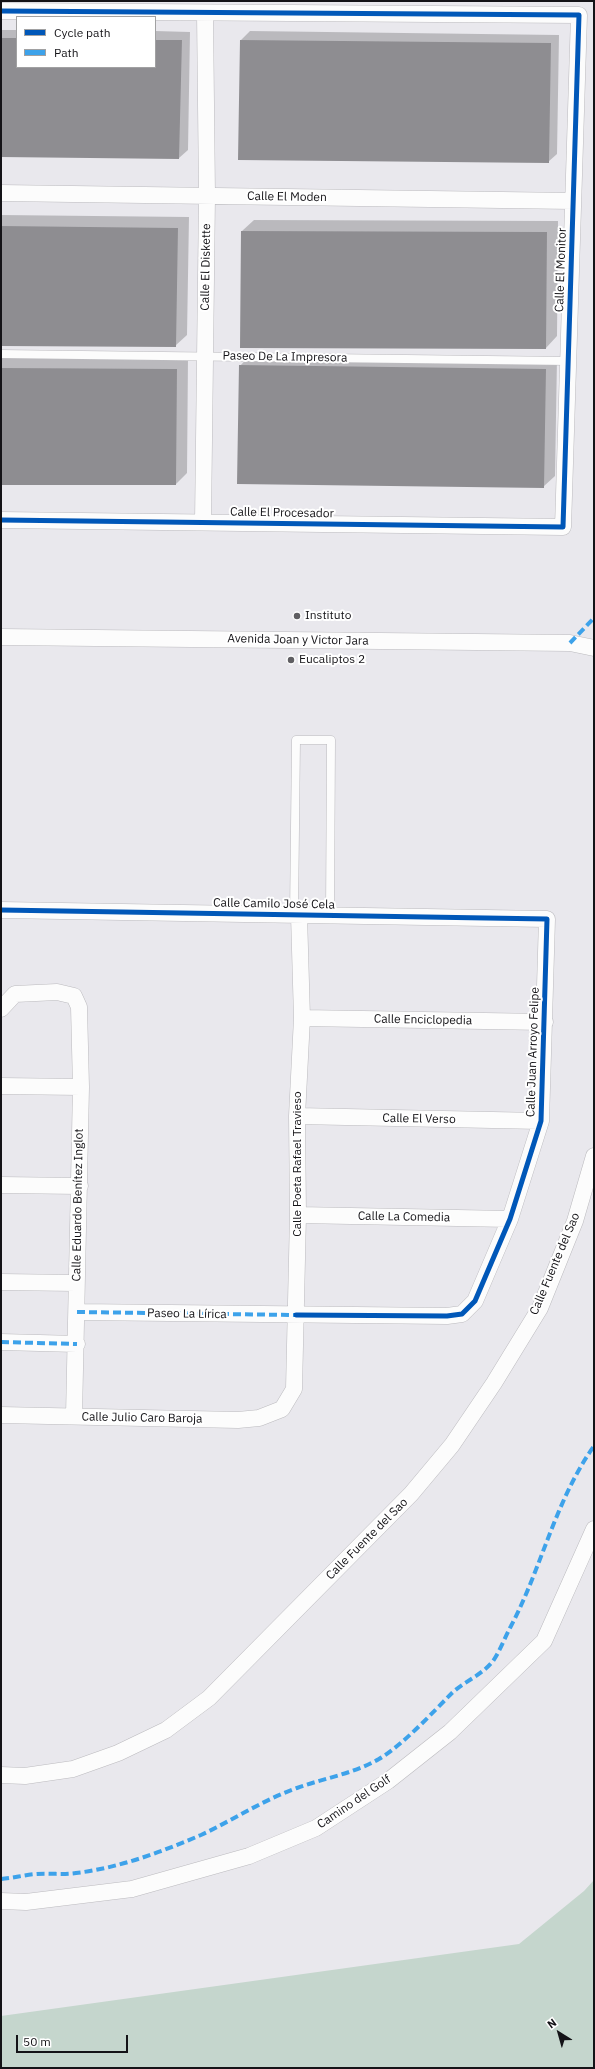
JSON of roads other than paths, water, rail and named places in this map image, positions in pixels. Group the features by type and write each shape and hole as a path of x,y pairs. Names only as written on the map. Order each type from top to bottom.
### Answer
{"street":[{"path":"1,11 205,13"},
{"name":"Calle El Monitor","path":"205,13 579,14 563,527"},
{"name":"Calle El Diskette","path":"203,522 207,196 205,13"},
{"name":"Calle El Moden","path":"1,193 573,202"},
{"name":"Calle El Procesador","path":"1,520 563,527"},
{"name":"Avenida Joan y Victor Jara","path":"1,637 570,643 594,648"},
{"name":"Calle Camilo José Cela","path":"1,910 548,919"},
{"name":"Calle Poeta Rafael Travieso","path":"282,1409 294,1389 298,1215 297,1116 302,1018 297,915"},
{"name":"Calle Juan Arroyo Felipe","path":"296,1315 447,1316 462,1314 475,1301 510,1219 541,1121 548,919"},
{"name":"Calle Eduardo Benítez Inglot","path":"1,1009 16,994 57,992 74,996 79,1007 81,1087 80,1186 76,1283 77,1344 74,1416"},
{"name":"Calle Enciclopedia","path":"302,1018 544,1022"},
{"path":"1,1086 81,1087"},
{"name":"Calle El Verso","path":"297,1116 541,1121"},
{"name":"Calle Fuente del Sao","path":"1,1775 25,1776 73,1769 118,1753 166,1730 210,1698 412,1494 456,1439 494,1383 540,1308 575,1221 594,1156"},
{"path":"1,1185 80,1186"},
{"name":"Calle La Comedia","path":"298,1215 510,1219"},
{"path":"1,1282 76,1283"},
{"name":"Paseo La Lírica","path":"77,1312 296,1315"},
{"path":"1,1342 77,1344"},
{"name":"Calle Julio Caro Baroja","path":"1,1415 238,1420 259,1418 282,1409"},
{"name":"Camino del Golf","path":"1,1901 26,1902 132,1889 249,1856 316,1828 388,1780 450,1732 544,1641 594,1528"}],"lane":[{"name":"Paseo De La Impresora","path":"1,354 568,361"},
{"path":"297,915 296,740 331,740 330,915"}],"place":[{"name":"Instituto","path":"297,616"},
{"name":"Eucaliptos 2","path":"291,660"}]}
